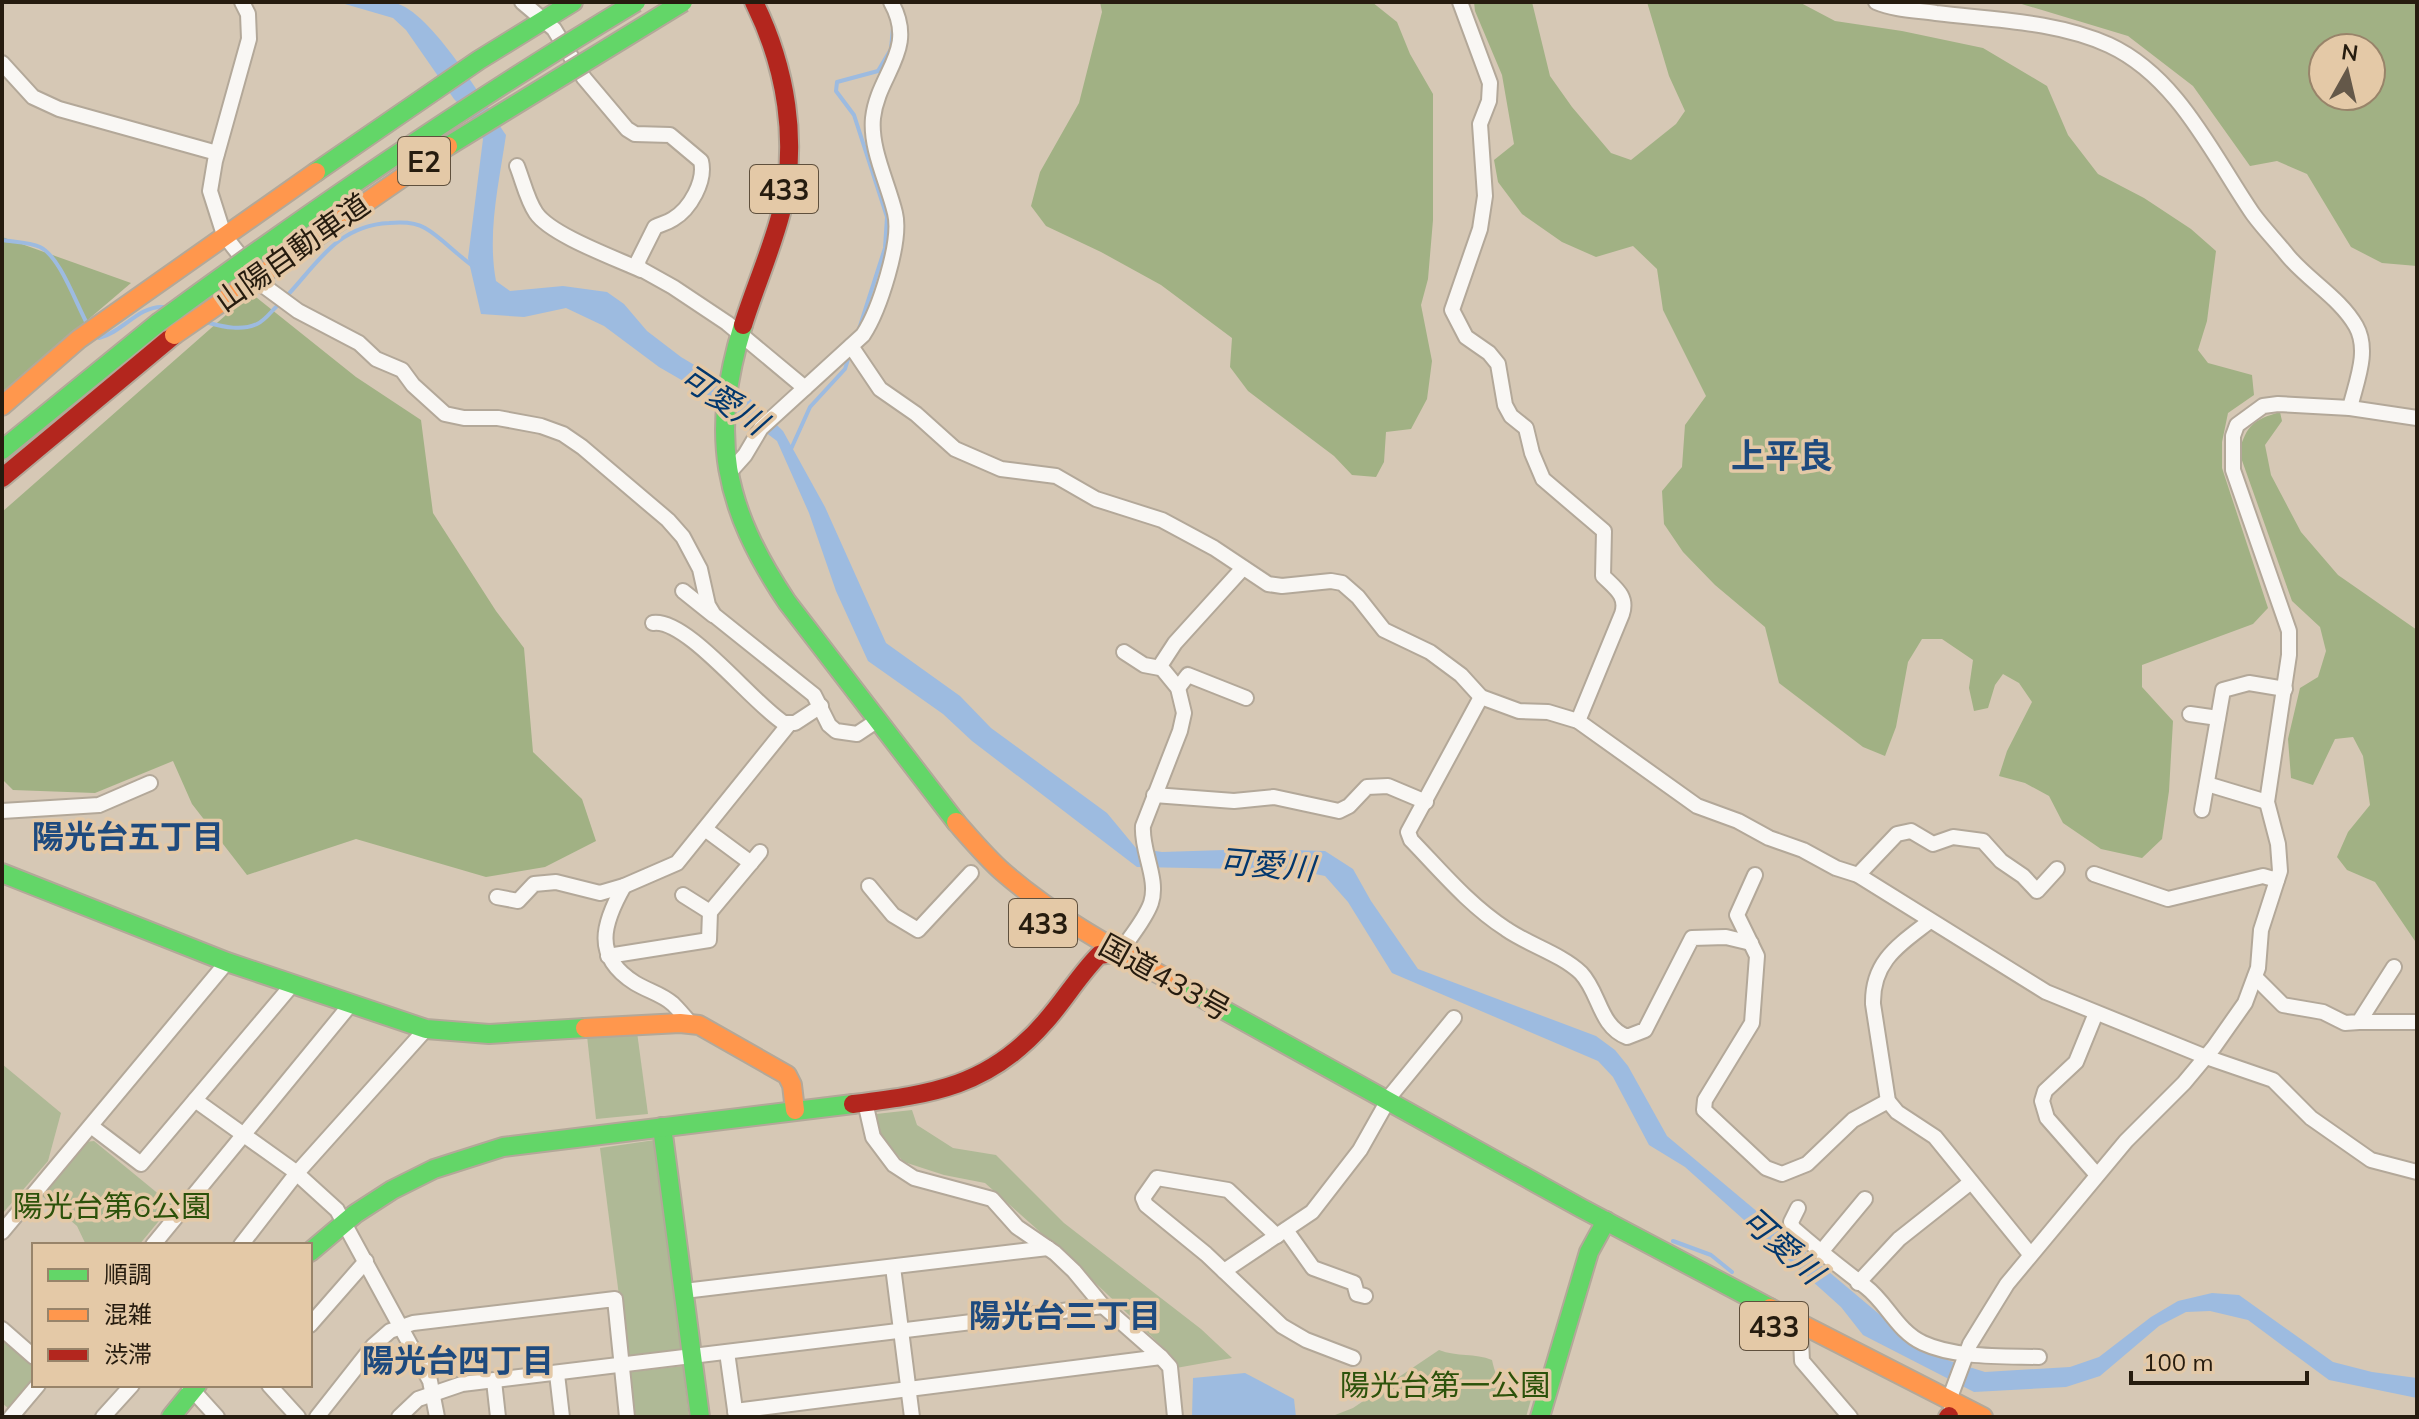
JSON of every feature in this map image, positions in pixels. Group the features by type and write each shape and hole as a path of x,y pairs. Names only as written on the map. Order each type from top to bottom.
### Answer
{"main road":[{"path":"2,406 79,339 224,235 479,60 573,2"},
{"name":"山陽自動車道","path":"2,450 158,323 292,223 407,144 636,2"},
{"name":"山陽自動車道","path":"2,478 174,335 408,171 533,91 683,2"},
{"name":"国道433号","path":"736,2 767,73 773,100 775,158 767,207 723,371 719,406 709,437 715,481 740,557 757,585 872,724 1001,870 1065,919 1383,1108"},
{"name":"国道433号","path":"734,328 782,210 787,159 786,100 780,70 763,18 754,2"},
{"name":"国道433号","path":"719,406 728,474 740,521 761,565 925,805 978,866 1018,904 1090,958 1383,1108 1801,1340 1983,1417"},
{"path":"2,873 227,962 426,1029 489,1034 699,1025 787,1075 792,1085 795,1110"},
{"path":"312,1250 344,1222 392,1190 479,1154 513,1146 865,1102 945,1090 969,1082 998,1067 1036,1035 1090,958 1120,952"},
{"path":"662,1127 700,1417"},
{"path":"1540,1417 1589,1252 1602,1228"},
{"name":"国道433号","path":"1602,1228 1953,1405"},
{"path":"171,1417 192,1387"}],"street":[{"path":"242,2 248,14 249,39 217,153 210,191 224,235 264,286 298,311 359,343 376,359 402,370 413,385 445,414 464,418 498,418 541,426 563,434 582,447 668,520 683,537 700,569 708,605 714,615"},
{"path":"522,2 554,29 584,78 627,129 635,134 670,135 701,161 702,176 691,201 674,219 655,227 638,261 641,270"},
{"path":"728,474 745,455 759,430 863,335 871,321 897,235 896,214 873,131 875,108 901,39 899,20 891,2"},
{"path":"1460,2 1490,83 1489,101 1480,124 1485,196 1480,229 1452,310 1466,337 1489,353 1498,364 1505,405 1511,416 1526,428 1543,479 1604,531 1603,576 1623,596 1624,606 1578,721"},
{"path":"1876,2 2082,35 2109,45 2154,74 2174,95 2256,218 2302,273 2340,305 2357,327 2363,350 2350,408"},
{"path":"2,63 33,97 59,109 217,153"},
{"path":"517,166 536,214 547,223 564,235 673,287 734,328 805,388"},
{"path":"851,346 880,389 916,414 955,449 1001,469 1056,476 1096,499 1162,520 1214,548 1268,584 1342,583 1358,597 1384,630 1430,652 1461,675 1481,697 1519,711 1548,712 1578,721 1697,806 1858,875 2046,992 2206,1057 2273,1080 2311,1118 2371,1160 2417,1172"},
{"path":"1953,1405 1979,1325 2030,1254 2097,1175 2206,1057 2244,1006 2255,977 2261,930 2280,871 2278,844 2267,802 2285,689 2289,631 2233,470 2233,436 2237,425 2263,406 2278,404 2350,408 2417,418"},
{"path":"1160,668 1175,643 1243,568"},
{"path":"683,591 814,695 829,725 836,731 857,734 872,724"},
{"path":"653,623 661,622 692,640 772,714 789,724 821,706"},
{"path":"1120,952 1151,904 1153,894 1143,845 1143,826 1183,722 1183,705 1178,688 1160,668 1144,665 1124,652"},
{"path":"1178,688 1188,675 1246,698"},
{"path":"2202,810 2223,690 2249,683 2285,689"},
{"path":"1481,697 1410,829 1411,840 1459,891 1491,919 1567,963 1583,976 1608,1024 1624,1037 1645,1031 1692,938 1726,937 1751,943"},
{"path":"2190,714 2218,718"},
{"path":"497,897 518,901 534,884 545,882 600,893 677,863 789,724"},
{"path":"2,811 99,805 150,783"},
{"path":"2207,784 2267,802"},
{"path":"1154,795 1232,801 1274,797 1339,811 1349,806 1367,787 1386,785 1426,802"},
{"path":"608,956 709,940 710,912 756,857 705,829"},
{"path":"1858,875 1897,834 1911,831 1933,844 1953,837 1983,841 2001,861 2023,876 2037,891 2057,869"},
{"path":"869,886 893,915 918,930 971,873"},
{"path":"2094,874 2168,899 2263,876 2277,880"},
{"path":"1755,875 1737,915 1757,956 1752,1023 1705,1100 1706,1114 1766,1168 1782,1174 1807,1164 1853,1120 1888,1101"},
{"path":"624,886 609,912 605,933 608,956 622,974 675,1005 690,1023"},
{"path":"683,895 710,912"},
{"path":"1930,921 1883,961 1872,990 1888,1101 1897,1112 1935,1137 2030,1254"},
{"path":"2,1232 227,962"},
{"path":"2359,1022 2394,967"},
{"path":"2255,977 2283,1005 2323,1012 2345,1023 2417,1022"},
{"path":"91,1126 141,1164 292,985"},
{"path":"155,1243 350,1005"},
{"path":"2096,1013 2076,1062 2045,1091 2042,1101 2047,1118 2097,1175"},
{"path":"1224,1271 1316,1207 1360,1150 1383,1108 1454,1018"},
{"path":"243,1243 296,1174 426,1029"},
{"path":"195,1100 296,1174 337,1210 430,1381 437,1417"},
{"path":"865,1102 873,1137 894,1165 914,1178 992,1199 1017,1227 1074,1271 1103,1306 1161,1357 1170,1367 1175,1417"},
{"path":"1353,1358 1293,1334 1143,1202 1144,1194 1155,1179 1228,1190 1282,1233 1313,1268 1354,1283 1357,1294 1365,1296"},
{"path":"1858,1283 1899,1239 1971,1182"},
{"path":"1821,1252 1865,1199"},
{"path":"1798,1208 1791,1226 1878,1300 1911,1336 1969,1358 2039,1357"},
{"path":"684,1291 1048,1248"},
{"path":"312,1323 366,1261"},
{"path":"893,1267 912,1417"},
{"path":"317,1417 373,1346 390,1331 413,1323 615,1299 627,1417"},
{"path":"399,1417 418,1399 462,1384 1103,1306"},
{"path":"3,1330 32,1355"},
{"path":"1801,1340 1802,1361 1850,1417"},
{"path":"727,1352 736,1414 1161,1357"},
{"path":"557,1374 562,1417"},
{"path":"494,1381 498,1417"},
{"path":"11,1417 36,1387"},
{"path":"103,1417 130,1387"},
{"path":"194,1387 217,1417"},
{"path":"271,1387 298,1417"}],"green space":[{"path":"1100,2 1372,2 1397,22 1410,54 1433,94 1433,220 1428,279 1421,305 1432,361 1427,399 1411,429 1386,432 1384,462 1376,477 1352,475 1334,456 1248,391 1230,367 1232,338 1161,285 1046,226 1031,206 1040,172 1079,103 1102,12"},
{"path":"1474,2 1532,2 1550,76 1611,153 1631,160 1676,124 1685,111 1669,76 1647,2 1799,2 1835,21 1983,48 2047,86 2068,135 2098,174 2144,198 2191,229 2216,251 2207,321 2198,350 2208,363 2252,375 2254,395 2228,413 2222,442 2222,468 2268,608 2253,624 2142,665 2142,687 2173,721 2169,791 2162,839 2142,858 2101,849 2063,823 2049,796 2025,783 1999,776 2007,751 2032,702 2019,683 2003,674 1995,685 1988,708 1974,711 1969,688 1973,660 1942,639 1922,639 1908,662 1896,727 1885,756 1863,747 1779,683 1765,627 1715,585 1683,552 1664,524 1662,491 1682,467 1685,425 1706,396 1663,310 1657,269 1633,246 1596,257 1562,242 1522,214 1498,182 1494,160 1514,144 1502,75"},
{"path":"2015,2 2417,2 2417,266 2382,263 2351,247 2307,174 2277,161 2250,166 2193,86 2128,36"},
{"path":"2,237 131,283 2,393"},
{"path":"251,293 356,377 421,420 433,513 496,611 524,648 533,752 582,799 596,841 545,867 486,877 356,839 247,875 192,804 173,761 95,793 13,790 2,779 2,512"},
{"path":"2280,412 2282,421 2265,445 2271,475 2301,532 2338,575 2417,630 2415,941 2375,882 2347,870 2337,857 2348,832 2370,805 2363,756 2353,737 2335,739 2313,785 2291,778 2288,739 2300,688 2318,677 2326,651 2320,627 2292,601 2239,452 2252,425"},
{"path":"637,1032 648,1114 596,1119 587,1036"},
{"path":"2,1064 61,1113 48,1161 2,1214"},
{"path":"912,1110 917,1125 953,1148 996,1155 1064,1223 1201,1329 1232,1358 1176,1368 1171,1355 985,1183 944,1175 904,1162 882,1138 876,1114"},
{"path":"655,1140 682,1351 627,1358 600,1148"},
{"name":"陽光台第6公園","path":"94,1141 172,1205 141,1243 85,1243 77,1226 42,1196 85,1142"},
{"path":"3,1340 32,1363 32,1380 9,1409 2,1403"},
{"name":"陽光台第一公園","path":"1439,1350 1492,1360 1504,1387 1532,1396 1526,1417 1330,1417 1353,1408"},
{"path":"683,1366 689,1417 635,1417 629,1372"}],"water":[{"name":"可愛川","path":"338,2 395,3 425,22 456,60 506,135 493,226 496,281 510,291 563,286 607,292 624,304 647,331 681,357 748,397 783,431 825,507 886,643 960,696 991,728 1107,813 1136,848 1162,852 1256,849 1325,851 1353,869 1418,969 1596,1036 1615,1050 1628,1066 1667,1136 1916,1345 1950,1361 1985,1372 2070,1367 2099,1357 2151,1317 2178,1301 2212,1293 2239,1295 2333,1362 2372,1372 2417,1378 2417,1398 2329,1380 2248,1320 2210,1311 2186,1312 2159,1326 2100,1376 2066,1387 1974,1392 1863,1335 1841,1307 1685,1167 1649,1145 1613,1077 1598,1061 1392,973 1348,902 1325,876 1295,870 1137,867 972,741 943,714 868,661 836,591 809,513 777,441 742,415 659,367 604,326 566,308 524,317 481,314 468,258 483,139 469,115 454,99 406,30 393,18"},
{"path":"1245,1373 1294,1399 1296,1417 1192,1417 1193,1378"}],"waterway":[{"path":"859,329 885,248 887,217 854,115 836,91 837,82 878,71 891,49 893,28"},
{"path":"209,323 239,328 260,323 337,242 369,226 389,223 421,226 473,266"},
{"path":"2,240 36,245 48,252 62,271 89,327"},
{"path":"95,334 99,338 108,335 138,315 163,307"},
{"path":"791,449 810,407 845,369 850,353"},
{"path":"1673,1241 1711,1255 1732,1272"}],"traffic: fast":[{"path":"316,172 479,60 573,2"},
{"path":"158,323 393,157 636,2"},
{"path":"448,146 683,2"},
{"path":"2,450 158,323"},
{"path":"743,325 733,365 725,436 728,469 748,534 787,602 956,822"},
{"path":"2,873 227,962 426,1029 489,1034 585,1028"},
{"path":"1177,984 1581,1208 1770,1308"},
{"path":"312,1250 355,1214 392,1190 434,1169 503,1147 853,1104"},
{"path":"662,1127 700,1417"},
{"path":"1540,1417 1589,1252 1606,1221"},
{"path":"171,1417 195,1387"}],"traffic: slow":[{"path":"174,335 448,146"},
{"path":"2,406 79,339 316,172"},
{"path":"956,822 1023,889 1087,932 1177,984"},
{"path":"585,1028 680,1023 699,1025 787,1075 792,1085 795,1110"},
{"path":"1770,1308 1983,1417"}],"traffic: jam":[{"path":"743,325 781,213 789,159 789,132 781,79 754,2"},
{"path":"2,478 174,335"},
{"path":"853,1104 934,1091 980,1074 1024,1044 1099,955 1120,952"}],"district":[{"name":"上平良","path":"1782,455"},
{"name":"陽光台五丁目","path":"128,836"},
{"name":"陽光台三丁目","path":"1065,1315"},
{"name":"陽光台四丁目","path":"458,1360"}]}
